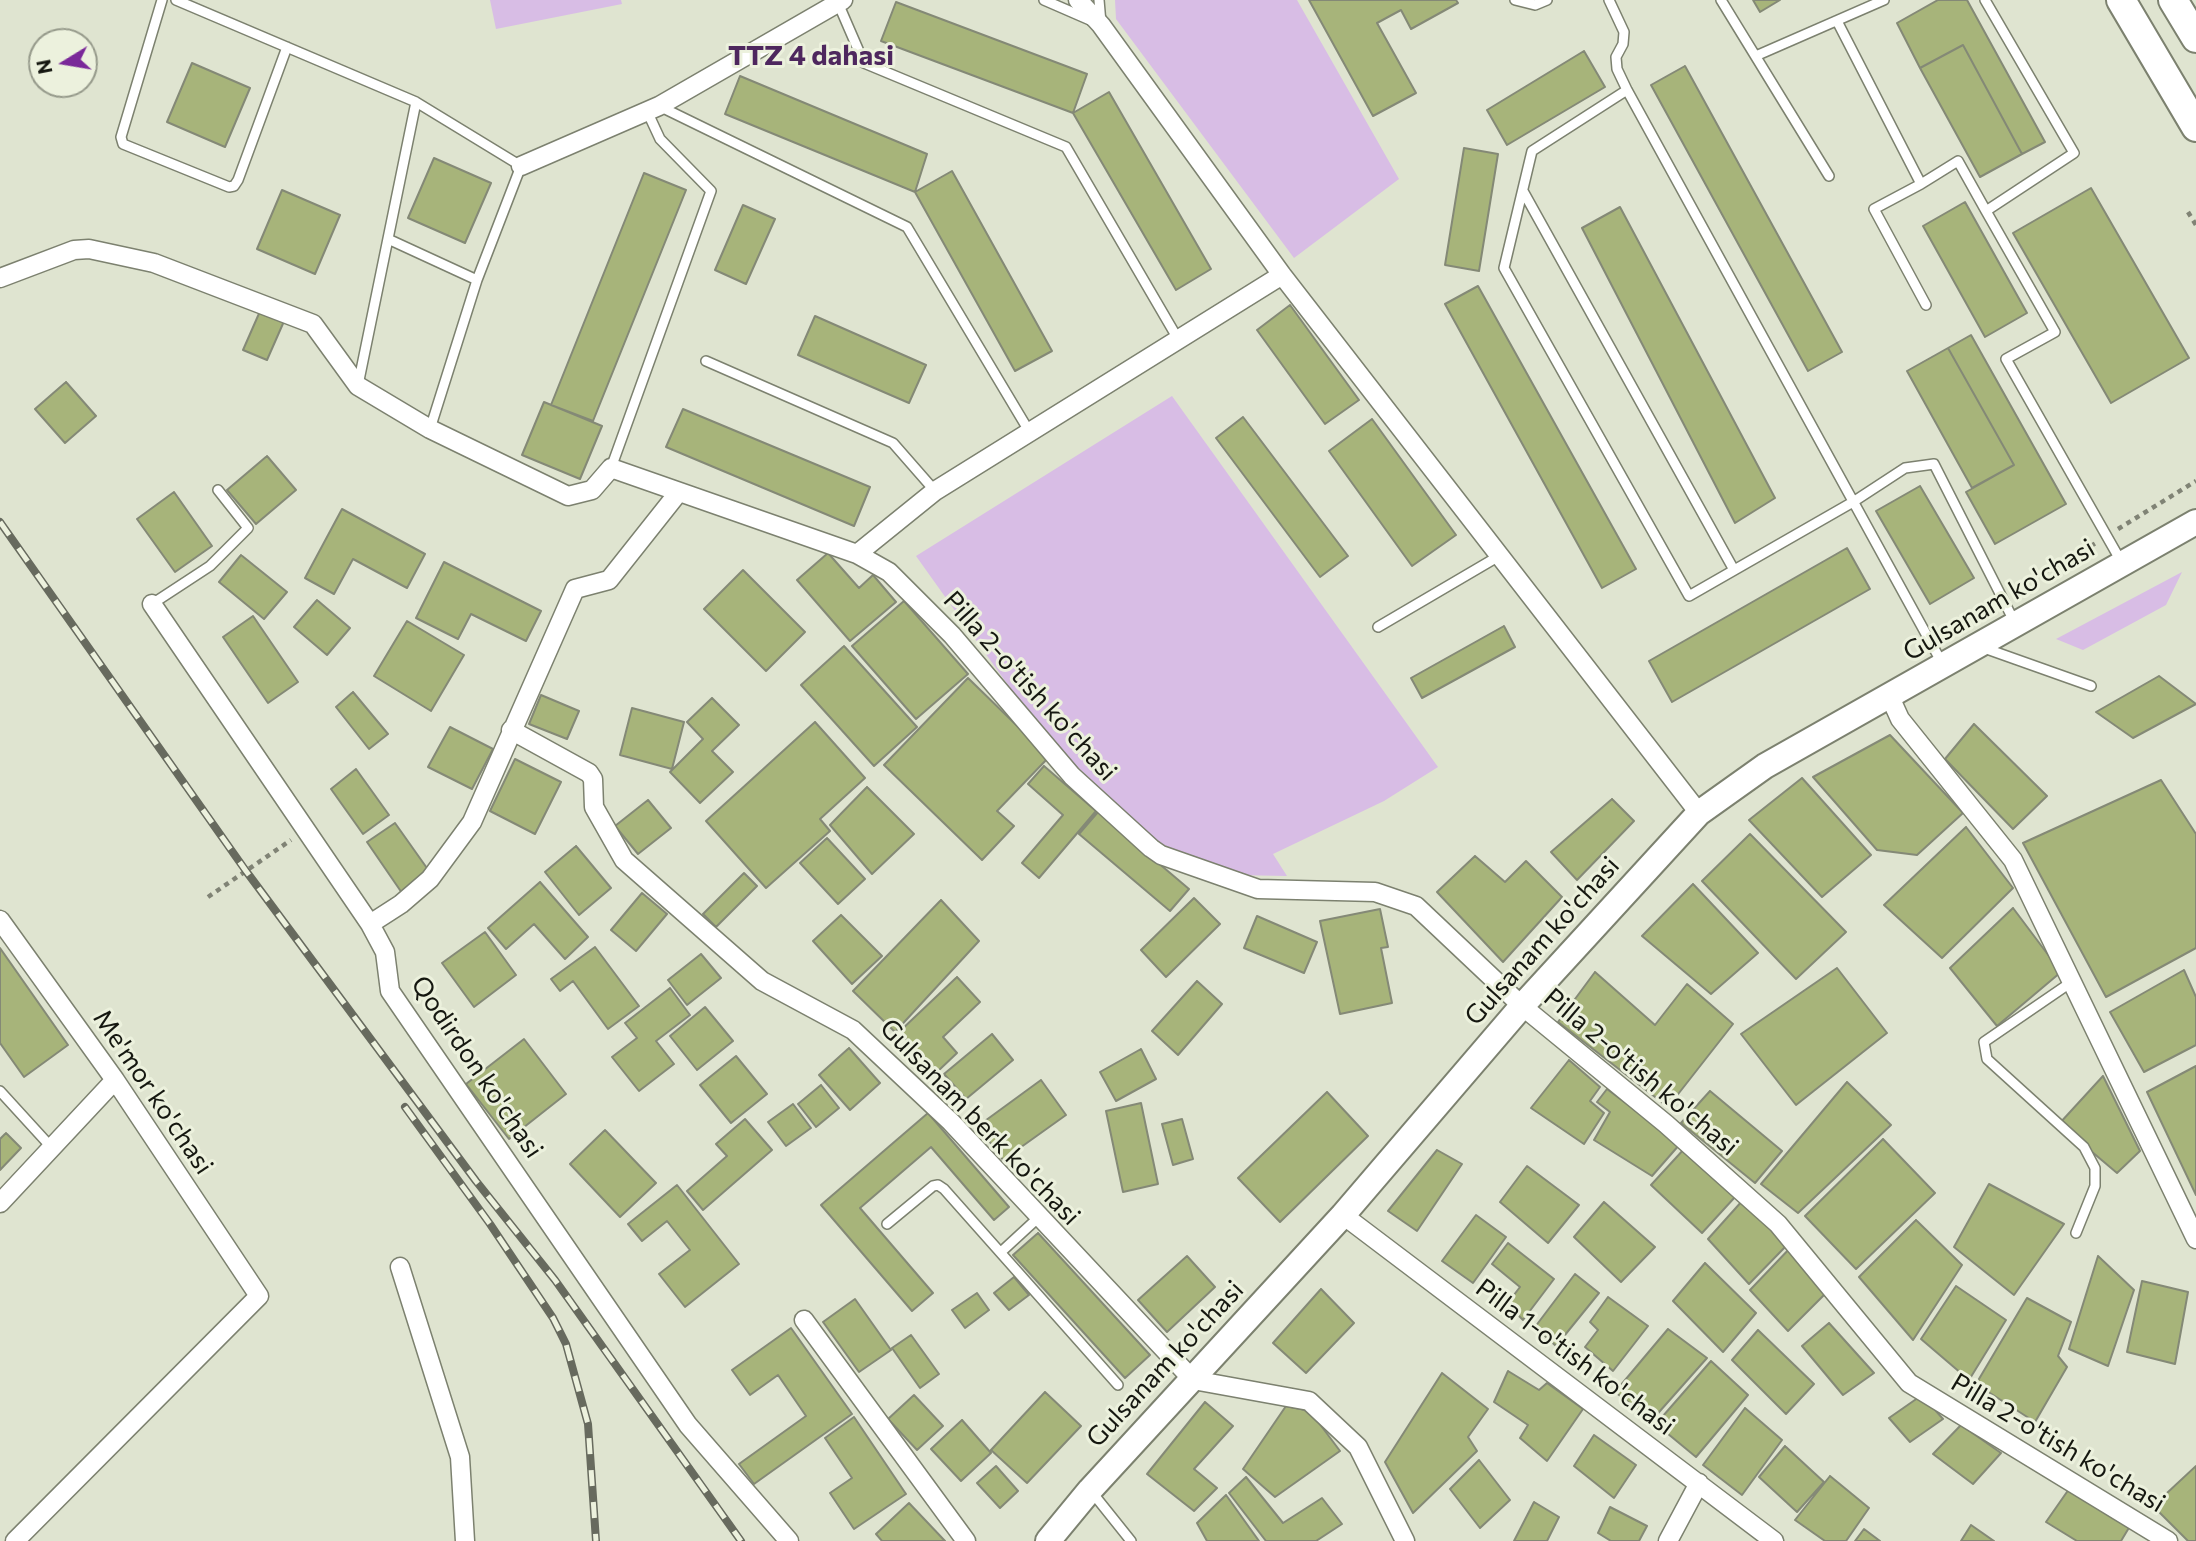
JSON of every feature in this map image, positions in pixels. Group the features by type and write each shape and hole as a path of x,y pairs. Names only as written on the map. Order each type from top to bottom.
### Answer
{"main road":[{"path":"2121,0 2196,127"},
{"path":"2173,0 2196,38"},
{"name":"Gulsanam ko'chasi","path":"1048,1541 1090,1490 1343,1215 1522,1006 1699,813 1765,766 2196,522"}],"street":[{"path":"1078,0 1101,25 1282,275 1699,813"},
{"path":"521,166 653,108 841,1"},
{"path":"0,278 74,250 89,249 154,263 313,324 358,386 430,429 568,496 592,489 611,468"},
{"path":"857,554 935,491 1029,430 1282,275"},
{"name":"Pilla 2-o'tish ko'chasi","path":"611,468 678,494 857,554 889,572 952,635 1072,776 1161,855 1258,889 1376,892 1416,906 1522,1006 1667,1124 1778,1224 1909,1383 2139,1533 2168,1541"},
{"path":"370,924 414,894 452,852 472,822 575,589 610,580 678,494"},
{"name":"Qodirdon ko'chasi","path":"152,604 370,924 385,952 390,990 688,1425 789,1541"},
{"path":"1890,697 1900,719 2013,860 2196,1238"},
{"name":"Gulsanam berk ko'chasi","path":"511,730 589,773 593,779 594,807 607,833 624,860 647,884 762,981 853,1030 951,1122 1193,1380"},
{"name":"Me'mor ko'chasi","path":"0,920 115,1080 259,1296 15,1541"},
{"path":"0,1203 115,1080"},
{"name":"Pilla 1-o'tish ko'chasi","path":"1343,1215 1774,1541"},
{"path":"400,1267 460,1457 465,1541"},
{"path":"804,1320 966,1541"},
{"path":"1193,1380 1309,1401 1358,1447 1405,1541"},
{"path":"1668,1541 1699,1483"}],"lane":[{"path":"162,0 121,137 123,144 229,187 234,186 238,180 287,47"},
{"path":"176,0 416,102 521,166 477,280 430,429"},
{"path":"1044,0 1101,25 1099,0"},
{"path":"1515,0 1535,5 1547,0"},
{"path":"1609,0 1624,32 1623,44 1616,57 1617,69 1627,90 1944,666"},
{"path":"1721,0 1758,55 1829,176"},
{"path":"1758,55 1884,0"},
{"path":"1985,0 2074,153 1986,211"},
{"path":"841,1 864,63 1066,147 1178,339"},
{"path":"1837,21 1921,184"},
{"path":"1627,90 1532,151 1504,268 1689,596 1853,502 1905,468 1934,464 2016,625"},
{"path":"358,386 416,102"},
{"path":"653,108 907,227 1029,430"},
{"path":"611,468 711,191 660,139 653,108"},
{"path":"1926,304 1874,209 1958,161 2055,332 2006,359 2123,564"},
{"path":"1522,191 1734,570"},
{"path":"388,239 477,280"},
{"path":"706,361 893,443 935,491"},
{"path":"152,604 210,566 248,528 218,491"},
{"path":"1378,627 1499,555"},
{"path":"1979,646 2091,686"},
{"path":"2073,981 1984,1042 1987,1059 2084,1147 2095,1168 2095,1186 2076,1233"},
{"path":"0,1091 52,1148"},
{"path":"887,1224 938,1185 1118,1385"},
{"path":"1001,1252 1039,1217"},
{"path":"1090,1490 1131,1541"}],"path":[{"path":"2188,212 2196,225"},
{"path":"208,897 305,830"}],"shaded area":[{"path":"490,0 621,0 622,4 496,29"},
{"path":"1115,0 1297,0 1399,179 1294,258 1116,19"},
{"path":"1172,396 1438,767 1384,801 1273,854 1287,876 1235,875 1216,864 1163,846 1045,737 916,556"},
{"path":"2182,572 2166,605 2083,650 2056,639"}],"building":[{"path":"1309,0 1456,0 1458,3 1411,29 1401,10 1377,23 1416,93 1373,116"},
{"path":"1753,0 1780,0 1760,12"},
{"path":"1938,0 1967,0 2045,142 2022,154 1963,45 1920,68 1897,23"},
{"path":"896,2 1087,74 1073,113 881,41"},
{"path":"1963,45 2022,154 1980,177 1920,68"},
{"path":"1584,51 1605,87 1507,145 1487,110"},
{"path":"192,63 250,88 225,147 167,122"},
{"path":"1685,66 1842,352 1808,371 1651,85"},
{"path":"740,76 927,154 915,192 725,114"},
{"path":"1109,92 1211,269 1176,290 1073,113"},
{"path":"1464,148 1498,154 1479,271 1445,265"},
{"path":"434,158 491,183 465,243 408,218"},
{"path":"952,171 1052,351 1015,371 915,192"},
{"path":"644,173 686,190 593,421 551,405"},
{"path":"2091,188 2189,358 2111,403 2013,233"},
{"path":"282,190 340,215 315,274 257,249"},
{"path":"1965,202 2027,313 1985,337 1923,226"},
{"path":"743,205 775,219 746,284 715,270"},
{"path":"1620,207 1775,498 1735,523 1582,228"},
{"path":"1478,286 1636,569 1602,588 1445,304"},
{"path":"1290,305 1359,400 1325,424 1257,330"},
{"path":"261,309 285,319 267,360 243,350"},
{"path":"815,316 926,365 909,403 798,355"},
{"path":"1971,335 2066,504 1995,544 1966,492 2014,465 1948,348"},
{"path":"1948,348 2014,465 1972,488 1907,371"},
{"path":"66,382 96,416 65,443 35,409"},
{"path":"544,402 602,426 580,479 522,455"},
{"path":"683,409 870,487 854,526 666,447"},
{"path":"1243,417 1348,556 1320,577 1216,438"},
{"path":"1372,419 1456,535 1412,566 1329,451"},
{"path":"267,456 296,490 256,524 227,490"},
{"path":"1920,486 1974,578 1930,604 1876,511"},
{"path":"174,492 212,546 175,572 137,519"},
{"path":"342,509 425,554 407,588 353,559 334,594 305,578"},
{"path":"1847,548 1870,589 1672,702 1649,661"},
{"path":"828,553 859,588 873,575 896,602 850,641 797,580"},
{"path":"241,555 287,592 264,619 219,582"},
{"path":"444,562 541,611 526,641 471,614 458,639 416,618"},
{"path":"743,570 805,632 766,671 704,609"},
{"path":"317,600 350,628 327,655 294,627"},
{"path":"904,601 968,674 916,719 852,646"},
{"path":"253,616 298,682 268,703 223,637"},
{"path":"407,621 464,655 431,711 374,676"},
{"path":"1504,626 1515,647 1422,698 1411,678"},
{"path":"844,646 917,727 874,766 801,685"},
{"path":"2159,676 2196,704 2133,738 2096,712"},
{"path":"968,678 1049,757 997,811 1014,826 982,860 884,765"},
{"path":"353,692 388,734 369,749 336,707"},
{"path":"541,695 579,711 567,739 529,724"},
{"path":"712,698 739,725 712,751 733,772 700,803 670,772 703,739 687,722"},
{"path":"632,708 684,722 672,769 620,755"},
{"path":"815,722 865,778 820,819 830,831 766,888 706,821"},
{"path":"1974,724 2047,796 2013,829 1945,759"},
{"path":"450,727 493,749 472,789 428,767"},
{"path":"1890,735 1963,813 1917,855 1877,850 1813,777"},
{"path":"515,759 561,782 535,834 490,811"},
{"path":"1044,766 1096,811 1039,878 1022,863 1063,815 1028,784"},
{"path":"356,769 389,815 363,834 331,789"},
{"path":"1802,778 1871,855 1822,897 1749,820"},
{"path":"2161,780 2196,834 2196,948 2106,997 2023,843"},
{"path":"867,787 914,834 872,874 830,825"},
{"path":"1612,799 1634,821 1577,880 1551,852"},
{"path":"648,800 671,828 638,854 615,826"},
{"path":"1098,812 1189,889 1170,911 1079,834"},
{"path":"395,823 429,871 402,893 367,842"},
{"path":"1966,827 2013,888 1942,958 1884,905"},
{"path":"1750,834 1846,932 1796,979 1702,881"},
{"path":"827,838 865,879 838,904 800,863"},
{"path":"576,846 611,888 579,915 545,872"},
{"path":"1475,856 1505,882 1526,861 1562,897 1503,962 1437,892"},
{"path":"744,873 757,886 716,927 703,914"},
{"path":"540,882 588,937 565,959 534,924 506,949 488,928"},
{"path":"1693,884 1758,953 1711,994 1642,936"},
{"path":"642,893 667,914 636,951 611,930"},
{"path":"1194,898 1220,924 1166,977 1141,950"},
{"path":"941,900 979,941 895,1032 853,991"},
{"path":"2013,908 2061,972 1997,1026 1950,968"},
{"path":"1380,909 1388,947 1381,948 1392,1003 1340,1014 1320,921"},
{"path":"841,915 882,956 852,984 813,941"},
{"path":"1257,916 1317,942 1304,973 1244,948"},
{"path":"485,932 516,975 474,1007 442,963"},
{"path":"595,947 639,1006 608,1029 573,981 560,991 551,979"},
{"path":"0,948 68,1045 24,1077 0,1043"},
{"path":"701,954 721,978 687,1005 668,980"},
{"path":"1837,968 1887,1033 1796,1105 1741,1034"},
{"path":"2184,970 2196,997 2196,1045 2144,1072 2110,1012"},
{"path":"1595,972 1655,1025 1687,984 1733,1024 1668,1107 1558,1022"},
{"path":"957,977 980,1002 943,1037 957,1053 937,1072 899,1032"},
{"path":"1197,981 1222,1004 1178,1055 1152,1031"},
{"path":"670,988 690,1015 656,1041 674,1064 639,1091 612,1057 637,1038 625,1023"},
{"path":"705,1007 733,1041 697,1070 670,1036"},
{"path":"992,1034 1013,1060 966,1099 944,1074"},
{"path":"524,1039 566,1094 509,1139 466,1084"},
{"path":"849,1048 880,1083 850,1110 819,1075"},
{"path":"1141,1049 1156,1079 1116,1101 1100,1072"},
{"path":"736,1056 767,1094 731,1123 700,1085"},
{"path":"1569,1060 1600,1087 1590,1101 1604,1113 1584,1144 1531,1108"},
{"path":"2196,1066 2196,1195 2147,1092"},
{"path":"2103,1076 2140,1151 2117,1173 2059,1124"},
{"path":"1041,1080 1066,1115 1003,1160 978,1126"},
{"path":"1847,1082 1891,1125 1798,1213 1761,1184"},
{"path":"821,1085 839,1108 816,1127 798,1104"},
{"path":"1607,1089 1680,1144 1652,1176 1594,1140 1610,1112 1597,1102"},
{"path":"1710,1091 1782,1151 1755,1183 1681,1123"},
{"path":"1327,1092 1368,1136 1280,1222 1238,1178"},
{"path":"1141,1103 1158,1184 1123,1192 1106,1111"},
{"path":"793,1104 811,1128 786,1146 768,1122"},
{"path":"928,1113 1009,1207 994,1220 931,1147 860,1208 933,1293 912,1311 821,1205"},
{"path":"745,1119 772,1150 703,1210 687,1191 727,1156 716,1144"},
{"path":"1182,1119 1193,1159 1173,1165 1162,1124"},
{"path":"605,1130 656,1183 620,1217 570,1164"},
{"path":"6,1133 21,1148 0,1170 0,1139"},
{"path":"1883,1139 1935,1193 1856,1269 1805,1216"},
{"path":"1685,1148 1735,1197 1702,1233 1651,1185"},
{"path":"1437,1150 1462,1164 1417,1231 1388,1211"},
{"path":"1527,1166 1579,1205 1548,1243 1500,1202"},
{"path":"1989,1184 2064,1224 2014,1295 1954,1247"},
{"path":"677,1185 739,1264 685,1307 659,1274 690,1250 667,1221 642,1241 628,1224"},
{"path":"1743,1200 1788,1244 1749,1284 1708,1239"},
{"path":"1604,1202 1655,1247 1621,1282 1574,1237"},
{"path":"1476,1215 1506,1237 1473,1283 1442,1261"},
{"path":"1916,1220 1962,1265 1913,1340 1859,1277"},
{"path":"1038,1233 1150,1355 1125,1378 1013,1255"},
{"path":"1508,1243 1554,1279 1523,1320 1507,1304 1520,1287 1492,1264"},
{"path":"1793,1245 1829,1290 1788,1331 1750,1290"},
{"path":"1187,1256 1215,1287 1167,1332 1138,1300"},
{"path":"2098,1256 2134,1290 2108,1366 2069,1349"},
{"path":"1705,1263 1756,1313 1723,1352 1673,1301"},
{"path":"1575,1274 1599,1293 1556,1346 1535,1327"},
{"path":"1014,1277 1029,1295 1009,1310 994,1293"},
{"path":"2142,1281 2188,1292 2175,1364 2127,1352"},
{"path":"1956,1286 2006,1320 1969,1380 1921,1339"},
{"path":"1321,1289 1354,1323 1306,1373 1273,1343"},
{"path":"977,1293 989,1310 965,1328 952,1310"},
{"path":"1608,1297 1648,1326 1613,1371 1585,1347 1598,1330 1590,1322"},
{"path":"2027,1298 2071,1322 2058,1356 2067,1367 2035,1422 1976,1384"},
{"path":"855,1299 891,1350 859,1372 823,1322"},
{"path":"1829,1323 1874,1373 1843,1395 1802,1346"},
{"path":"791,1328 852,1414 754,1484 739,1464 806,1416 778,1375 750,1395 732,1370"},
{"path":"1668,1329 1707,1358 1652,1420 1615,1392"},
{"path":"1758,1330 1814,1384 1786,1414 1732,1360"},
{"path":"911,1335 939,1374 920,1388 892,1348"},
{"path":"1711,1361 1748,1395 1696,1457 1656,1424"},
{"path":"1508,1371 1539,1390 1547,1383 1583,1409 1547,1461 1520,1438 1528,1425 1494,1402"},
{"path":"1442,1373 1488,1409 1468,1437 1477,1451 1413,1513 1385,1462"},
{"path":"1045,1392 1081,1426 1027,1483 991,1450"},
{"path":"914,1395 943,1426 917,1450 888,1419"},
{"path":"1922,1395 1943,1419 1910,1442 1889,1418"},
{"path":"1205,1402 1233,1426 1194,1469 1217,1488 1194,1511 1147,1474"},
{"path":"1286,1406 1310,1411 1340,1451 1275,1497 1243,1469"},
{"path":"1745,1408 1782,1440 1742,1495 1703,1465"},
{"path":"854,1417 906,1494 854,1529 830,1493 852,1478 825,1438"},
{"path":"962,1420 991,1453 961,1481 931,1449"},
{"path":"1961,1425 2001,1453 1973,1484 1933,1454"},
{"path":"1594,1435 1636,1465 1614,1498 1574,1466"},
{"path":"1785,1446 1824,1482 1797,1512 1759,1477"},
{"path":"1479,1460 1510,1500 1480,1528 1450,1489"},
{"path":"996,1466 1018,1491 1000,1508 977,1483"},
{"path":"2196,1466 2196,1541 2188,1541 2153,1506"},
{"path":"1830,1476 1869,1508 1846,1541 1825,1541 1795,1520"},
{"path":"1246,1477 1283,1523 1322,1498 1342,1524 1316,1541 1266,1541 1229,1493"},
{"path":"2069,1489 2130,1526 2121,1541 2077,1541 2046,1522"},
{"path":"1226,1495 1259,1541 1207,1541 1197,1523"},
{"path":"1534,1502 1559,1517 1547,1541 1514,1541"},
{"path":"909,1503 945,1541 882,1541 876,1534"},
{"path":"1610,1507 1647,1526 1639,1541 1611,1541 1598,1533"},
{"path":"1971,1525 1994,1541 1961,1541"},
{"path":"1864,1529 1880,1541 1855,1541"}],"railway":[{"path":"0,522 246,871 476,1181 555,1280 741,1541"},
{"path":"405,1107 490,1224 553,1318 566,1344 588,1424 596,1541"}],"district":[{"name":"TTZ 4 dahasi","path":"811,56"}]}
